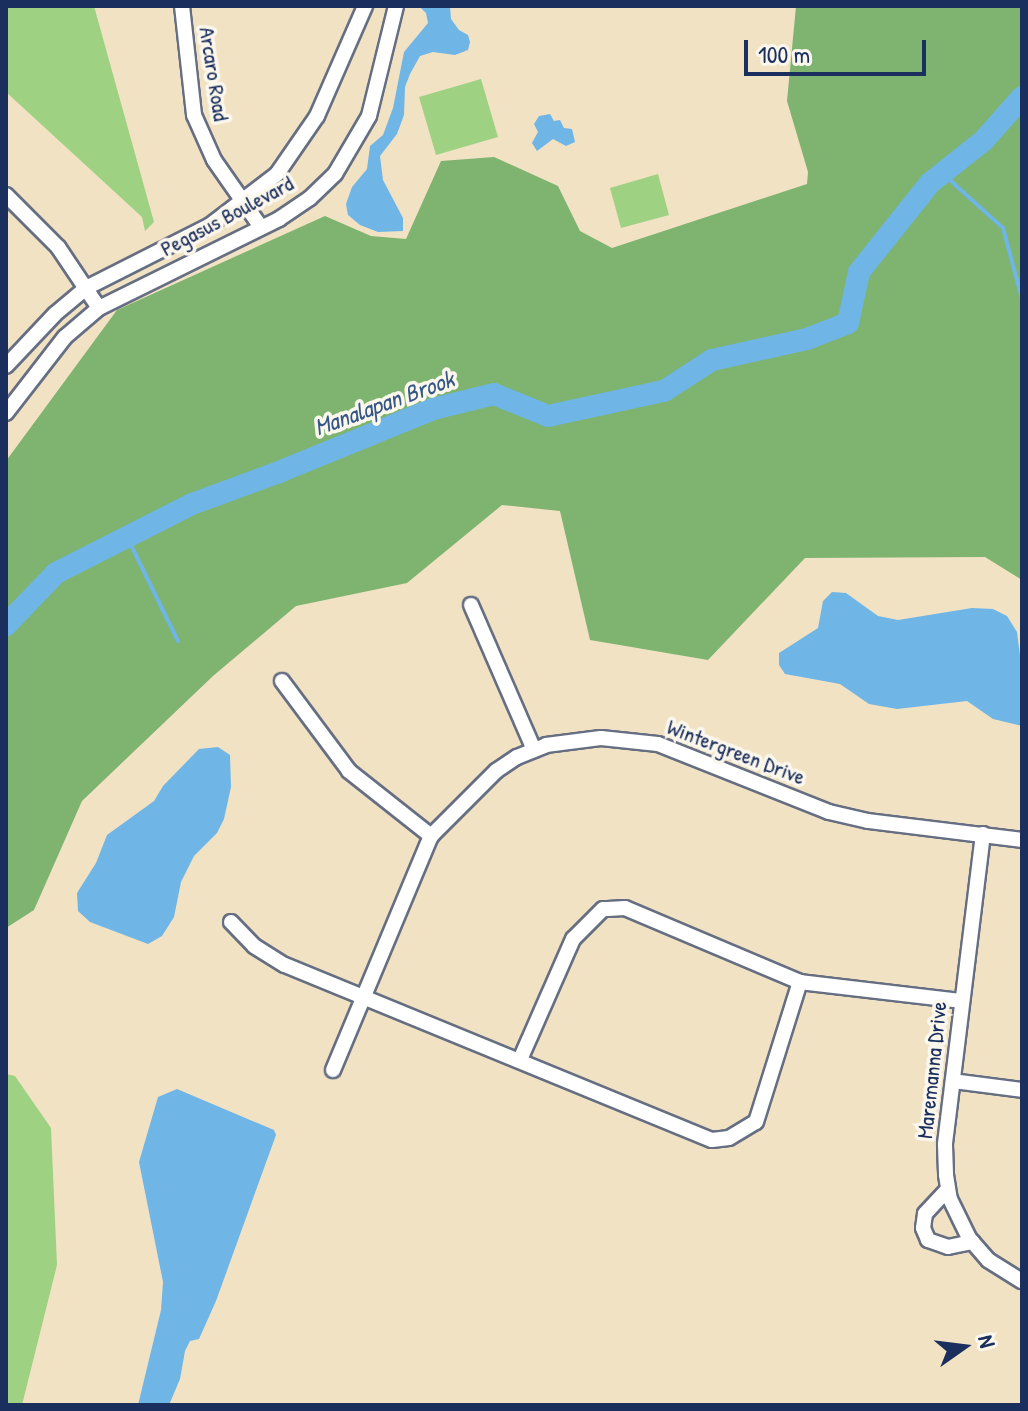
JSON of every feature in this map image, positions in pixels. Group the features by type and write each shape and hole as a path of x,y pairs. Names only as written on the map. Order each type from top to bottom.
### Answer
{"street":[{"name":"Arcaro Road","path":"182,6 194,115 214,160 261,227"},
{"name":"Pegasus Boulevard","path":"6,366 55,314 86,288 209,226 244,203 277,174 307,135 365,6"},
{"name":"Pegasus Boulevard","path":"6,413 65,337 99,308 295,210 323,187 358,141 376,97 396,6"},
{"path":"6,195 39,224 99,308"},
{"path":"471,605 534,750"},
{"path":"282,681 349,771 431,836"},
{"name":"Wintergreen Drive","path":"333,1070 431,836 496,771 534,750 571,740 601,738 658,744 829,812 868,821 1022,840"},
{"name":"Maremanna Drive","path":"983,834 945,1145 948,1189 972,1242 988,1260 1022,1281"},
{"path":"520,1060 573,939 603,909 625,908 800,982 962,1001"},
{"path":"231,922 254,946 285,965 712,1140 729,1138 756,1122 800,982"},
{"path":"953,1081 1022,1090"},
{"path":"948,1189 930,1204 923,1228 928,1240 937,1246 972,1242"}],"green space":[{"path":"6,6 94,6 154,222 145,231 142,217 6,92"},
{"path":"796,6 1022,6 1022,580 985,557 805,558 708,660 590,640 560,511 502,505 407,583 296,606 213,676 82,801 34,910 6,928 6,461 117,310 325,216 371,236 406,239 441,161 494,157 558,186 580,231 612,248 807,184 808,172 787,101"},
{"path":"481,79 498,137 436,155 419,97"},
{"path":"658,174 669,215 621,228 610,188"},
{"path":"6,1074 15,1076 51,1128 57,1265 22,1405 6,1405"}],"water":[{"path":"419,6 450,6 451,19 459,30 468,35 470,42 468,50 455,55 433,52 420,56 410,74 405,87 404,115 397,134 380,156 383,180 403,218 403,231 378,232 360,225 348,215 346,204 352,187 367,169 370,146 383,135 393,108 404,52 428,23 426,13"},
{"path":"550,114 554,121 560,120 564,128 572,129 575,142 566,146 553,139 537,151 532,143 538,132 534,124 539,116"},
{"path":"832,592 846,593 878,616 898,620 972,608 993,609 1007,616 1017,632 1022,671 1022,726 993,719 967,701 897,709 869,704 840,684 785,674 779,665 779,653 818,628 823,601"},
{"path":"218,747 230,755 231,787 224,819 217,833 194,856 181,882 174,917 162,936 148,944 90,922 78,911 77,893 96,863 107,835 154,801 163,786 199,749"},
{"path":"177,1089 274,1130 276,1135 216,1301 199,1339 190,1341 185,1351 180,1379 169,1405 138,1405 161,1310 163,1282 139,1162 158,1097"}],"waterway":[{"name":"Manalapan Brook","path":"6,625 56,573 192,504 433,409 494,394 548,416 664,391 712,360 807,339 848,323 859,272 930,183 984,140 1022,97"},
{"path":"942,173 1003,228 1022,299"},
{"path":"127,537 178,641"}]}
